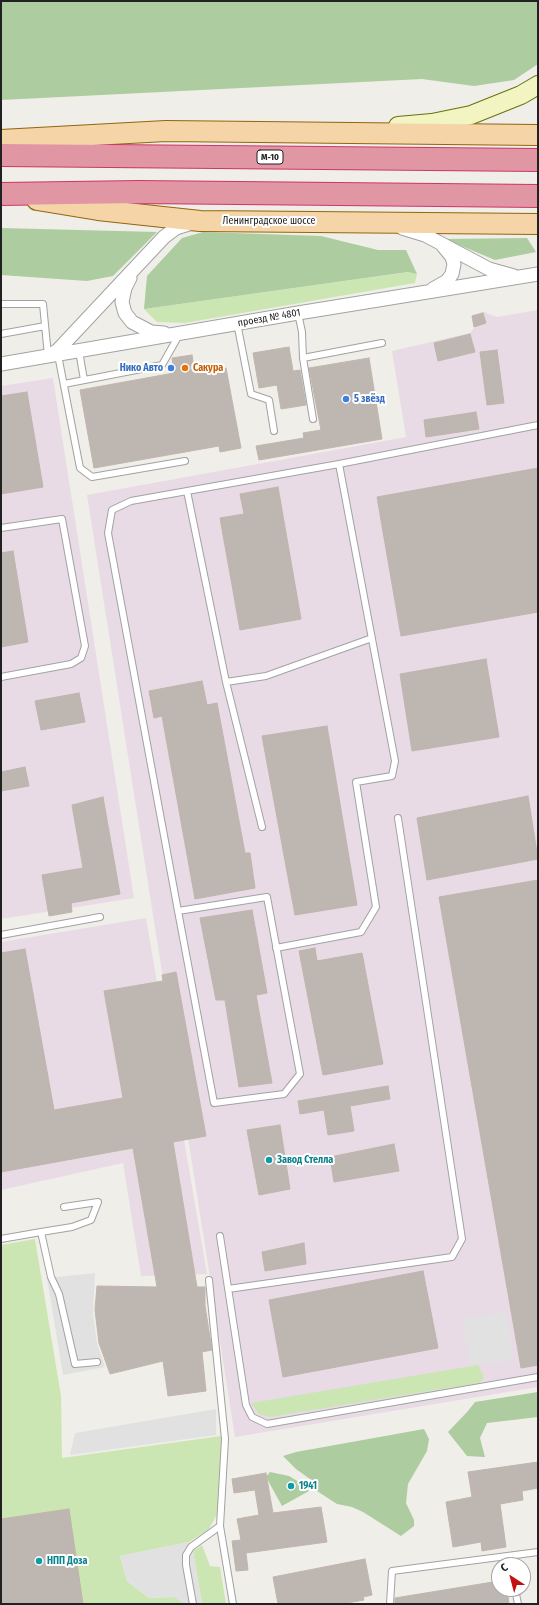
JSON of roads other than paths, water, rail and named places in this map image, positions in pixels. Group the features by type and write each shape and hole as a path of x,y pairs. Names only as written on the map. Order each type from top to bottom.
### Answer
{"highway":[{"name":"М-10","path":"1,155 538,160"},
{"name":"Ленинградское шоссе","path":"1,194 139,192 538,196"}],"main road":[{"path":"1,140 166,131 538,135"},
{"name":"Ленинградское шоссе","path":"1,194 98,210 200,221 538,224"}],"street":[{"path":"316,133 432,123 471,115 521,96 538,85"},
{"path":"53,356 164,236 176,228 200,221"},
{"path":"385,222 425,235 489,269 517,277"},
{"path":"424,293 439,287 452,274 454,264 452,257 442,244"},
{"path":"135,269 124,288 122,302 125,313 132,322 151,332 180,334"},
{"name":"проезд № 4801","path":"1,364 237,323 538,274"}],"lane":[{"path":"1,304 43,304 45,326 53,356 64,384 80,468 92,477 185,461"},
{"path":"298,313 302,332 303,358 313,419"},
{"path":"237,323 251,394 269,400 274,432"},
{"path":"1,334 45,326"},
{"path":"64,384 162,365 180,334"},
{"path":"303,358 382,343"},
{"path":"79,351 84,380"},
{"path":"178,911 267,897 300,1074 284,1094 214,1103 178,911 108,532 112,510 131,501 339,464 538,426"},
{"path":"276,948 361,932 376,907 356,782 392,776 395,761 339,464"},
{"path":"187,491 226,682 262,827"},
{"path":"1,528 62,519 85,646 81,658 71,664 1,677"},
{"path":"226,682 266,676 372,638"},
{"path":"228,1289 452,1257 462,1240 398,818"},
{"path":"1,935 100,917"},
{"path":"1,1239 72,1227 91,1220 98,1202 64,1207"},
{"path":"41,1232 51,1277 60,1294 75,1364 97,1362"},
{"path":"220,1236 246,1404 252,1417 267,1424 538,1377"},
{"path":"209,1280 225,1439 220,1526 232,1604"},
{"path":"193,1604 186,1565 188,1550 220,1526"},
{"path":"508,1557 538,1552"},
{"path":"390,1604 392,1571 491,1559"}],"place":[{"name":"Нико Авто","path":"171,368"},
{"name":"Сакура","path":"185,368"},
{"name":"5 звёзд","path":"346,399"},
{"name":"Завод Стелла","path":"269,1160"},
{"name":"1941","path":"291,1486"},
{"name":"НПП Доза","path":"39,1561"}]}
